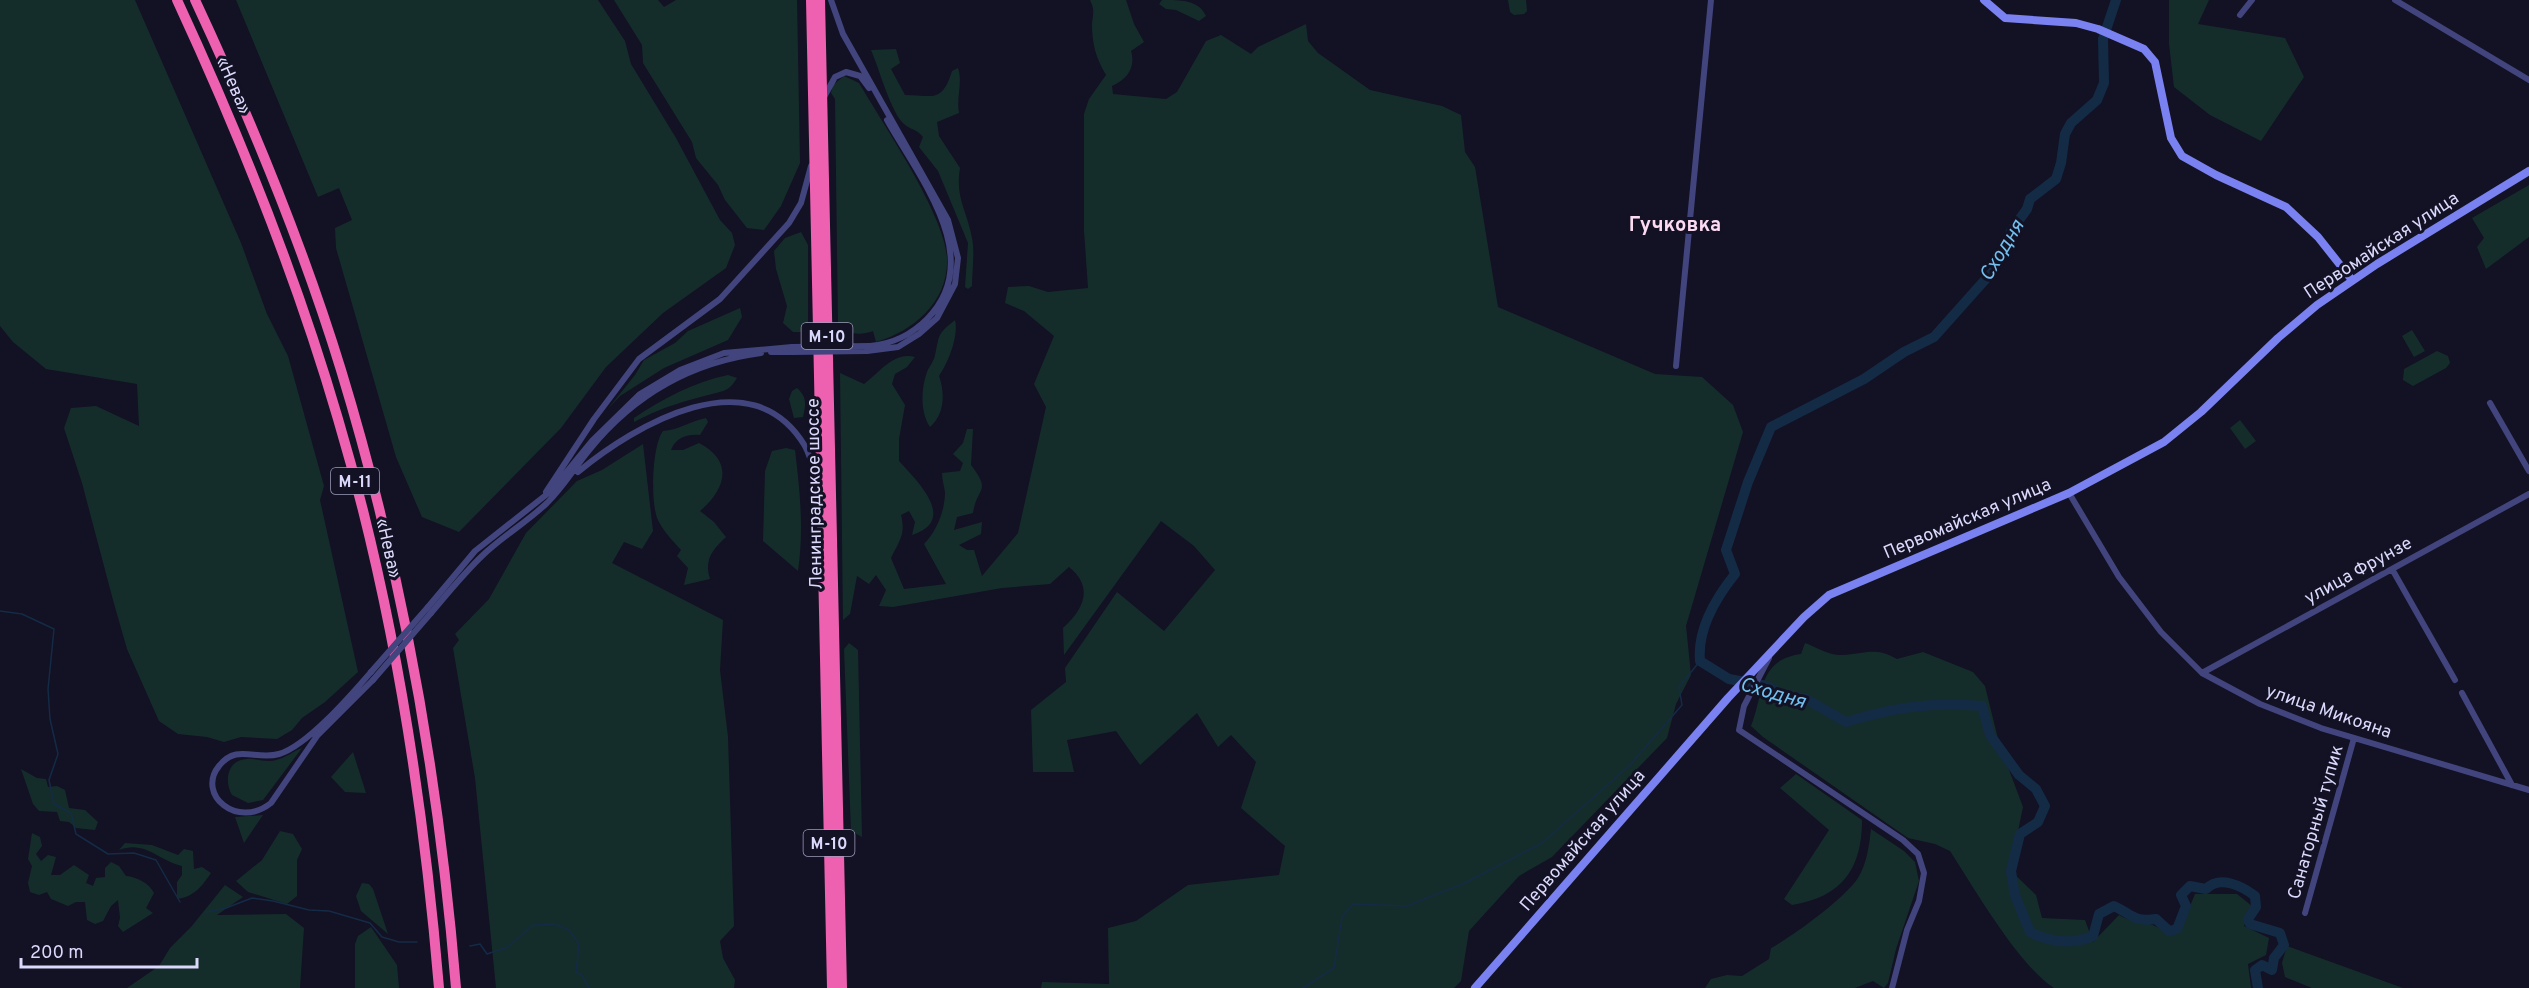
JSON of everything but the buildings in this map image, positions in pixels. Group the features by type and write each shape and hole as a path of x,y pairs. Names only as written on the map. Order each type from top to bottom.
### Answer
{"highway":[{"name":"«Нева»","path":"177,0 248,160 301,301 339,421 381,587 404,705 427,869 439,988"},
{"name":"«Нева»","path":"195,0 263,152 293,230 340,368 371,476 402,605 419,700 442,863 456,988"},
{"name":"Ленинградское шоссе","path":"811,0 832,988"},
{"name":"Ленинградское шоссе","path":"820,0 842,988"}],"main road":[{"path":"1984,0 2005,18 2076,23 2098,29 2144,49 2155,62 2170,138 2182,156 2216,175 2286,207 2318,237 2352,280"},
{"name":"Первомайская улица","path":"1474,988 1728,698 1757,672 1771,652 1804,617 1838,590 2069,492 2156,446 2187,424 2290,327 2352,280 2529,171"}],"street":[{"path":"792,349 732,357 692,371 661,386 626,413 590,449 570,478 546,504 482,555 429,610 371,672 316,729 281,754 272,756 241,753 225,759 217,768 213,779 218,798 227,808 239,814 262,810 271,803 317,736 373,680 429,610 475,551 551,491 621,410 661,380 724,353 792,349 897,347 919,334 937,318 955,284 958,258 948,220 843,34 831,0"},
{"path":"1676,366 1712,0"},
{"path":"2241,15 2252,0"},
{"path":"2395,0 2529,80"},
{"path":"822,106 829,86 840,74 853,73 867,84 944,221 951,250 952,267 946,292 933,313 900,338 868,349"},
{"path":"536,503 639,359 720,299 789,223 801,203 813,157"},
{"path":"570,478 617,444 675,414 702,404 732,401 760,408 788,425 806,447 820,491"},
{"path":"2490,403 2529,471"},
{"name":"улица Микояна","path":"2069,492 2119,578 2161,632 2202,673 2260,704 2321,728 2529,790"},
{"name":"улица Фрунзе","path":"2202,673 2529,494"},
{"path":"2392,569 2454,680"},
{"path":"1757,672 1751,692 1743,706 1739,730 1904,840 1918,854 1923,864 1919,902 1907,930 1892,988"},
{"path":"2462,693 2512,785"},
{"name":"Санаторный тупик","path":"2305,913 2354,738"}],"green space":[{"path":"0,0 135,0 241,243 267,314 288,356 324,486 320,500 358,672 325,702 302,718 292,730 277,739 241,737 224,742 207,737 178,734 159,721 127,649 82,483 64,428 71,408 96,406 139,426 137,384 46,369 13,342 0,326"},
{"path":"236,0 598,0 625,41 631,64 676,138 720,220 732,233 735,245 726,268 663,313 606,367 561,428 459,532 422,517 396,457 336,248 335,228 352,220 339,188 318,197"},
{"path":"614,0 658,0 664,7 676,0 797,0 800,163 781,206 764,230 747,228 725,200 718,185 696,158 692,142 643,63 642,45"},
{"path":"1090,0 1126,0 1134,24 1144,42 1131,51 1131,68 1122,80 1112,86 1113,94 1166,99 1177,92 1206,41 1221,35 1251,54 1258,47 1306,24 1308,41 1318,53 1370,90 1442,106 1461,115 1465,152 1475,167 1498,307 1655,374 1702,377 1733,405 1743,432 1686,626 1691,675 1676,704 1667,738 1552,857 1519,876 1469,931 1461,981 1454,988 1041,988 1042,982 1109,984 1108,928 1136,921 1188,885 1279,875 1285,846 1241,808 1256,762 1231,735 1218,747 1197,713 1140,765 1116,731 1067,740 1074,772 1033,772 1031,710 1066,682 1065,668 1117,592 1164,631 1215,570 1194,546 1161,521 1064,655 1063,628 1081,606 1084,590 1082,582 1069,567 1050,584 1002,588 893,607 879,606 886,590 876,575 869,584 857,576 850,614 843,620 840,373 864,384 894,360 907,356 915,357 907,367 895,374 892,384 905,405 899,439 899,461 930,499 933,510 932,520 926,528 912,535 915,522 909,511 901,515 902,533 891,558 904,589 946,584 924,544 933,533 942,513 945,492 942,473 960,471 963,463 953,454 963,443 967,429 973,429 971,465 982,485 973,513 957,517 954,530 982,522 981,534 959,545 967,550 974,550 982,576 1018,533 1046,407 1034,384 1054,336 1024,311 1005,303 1008,287 1029,286 1048,292 1088,288 1084,231 1084,114 1089,99 1106,75 1097,57 1094,44 1093,9"},
{"path":"1162,0 1194,4 1206,16 1199,21 1176,10 1166,9 1159,4"},
{"path":"1508,0 1526,0 1527,11 1524,14 1514,15 1510,12"},
{"path":"2169,0 2209,0 2198,24 2285,38 2304,77 2261,141 2210,115 2174,87 2169,44"},
{"path":"896,49 900,63 891,69 905,95 929,96 940,93 952,71 958,68 959,113 937,122 939,136 960,168 960,196 970,228 973,250 972,286 968,289 965,287 968,243 938,171 919,147 923,137 904,124 894,110 871,50"},
{"path":"844,76 859,83 911,170 936,218 944,240 947,258 942,288 927,312 903,330 876,342 873,331 855,333 838,326 835,99 831,93 833,85"},
{"path":"2529,185 2529,237 2486,269 2477,247 2484,238 2472,218"},
{"path":"801,232 808,245 808,326 801,332 793,332 783,323 787,306 776,269 774,251 785,238"},
{"path":"740,308 742,317 728,340 664,368 620,396 607,410 644,360 675,343 688,331"},
{"path":"955,320 952,349 939,376 943,396 941,410 930,427 923,408 925,378 940,336"},
{"path":"2412,330 2425,351 2414,357 2402,336"},
{"path":"2437,351 2448,356 2450,363 2446,368 2413,386 2403,380 2404,369"},
{"path":"728,375 737,378 725,390 668,407 634,422 634,418 679,392"},
{"path":"797,388 804,398 805,408 803,417 794,418 789,399 792,391"},
{"path":"706,418 708,422 700,435 683,437 671,450 683,450 699,443 718,458 722,467 720,485 716,494 700,511 714,522 726,537 710,556 708,572 710,579 684,585 688,568 677,556 681,550 668,536 655,512 654,461 659,438 663,431"},
{"path":"2240,420 2256,441 2245,449 2230,428"},
{"path":"643,444 653,531 642,549 624,542 612,563 723,620 720,670 728,737 734,926 720,941 723,958 735,980 734,988 496,988 475,778 453,648 459,640 455,634 489,599 526,533 577,481 602,470"},
{"path":"786,448 795,450 801,510 798,571 763,541 765,471 772,451"},
{"path":"849,643 858,650 862,837 851,831 844,649"},
{"path":"1805,643 1837,655 1876,652 1897,659 1923,652 1973,672 1985,686 1999,743 2023,807 2010,870 2036,895 2042,918 2085,920 2093,942 2119,915 2166,931 2175,931 2180,930 2195,894 2237,894 2252,906 2244,926 2269,938 2266,955 2248,964 2251,988 2054,988 2026,963 2012,945 1950,851 1935,844 1908,838 1763,737 1751,726 1761,690 1770,671 1787,657 1801,654"},
{"path":"302,748 263,800 248,803 232,795 228,778 231,767 235,763 247,759 276,760"},
{"path":"353,752 366,793 345,792 331,777"},
{"path":"21,769 37,778 46,779 48,787 57,786 65,790 69,808 85,810 98,822 95,830 76,828 69,822 60,821 57,812 39,811 33,804"},
{"path":"1796,774 1862,820 1858,853 1853,867 1845,878 1836,888 1824,895 1792,905 1784,899 1829,830 1780,788"},
{"path":"263,815 244,843 235,817"},
{"path":"1871,829 1904,851 1915,862 1919,881 1896,949 1888,983 1884,988 1873,981 1855,988 1705,988 1711,979 1727,975 1742,976 1769,959 1771,948 1805,926 1842,896 1858,878 1864,866"},
{"path":"280,831 293,834 302,849 297,860 297,896 287,904 248,892 236,881 262,860"},
{"path":"32,833 40,837 42,846 36,854 41,861 48,855 56,857 51,875 60,875 74,865 89,875 86,883 93,886 96,878 105,877 105,868 111,862 119,866 126,876 142,881 152,889 154,893 146,908 153,913 123,932 118,926 120,918 118,900 111,906 103,921 95,924 87,920 85,902 76,902 68,906 51,899 47,892 39,895 30,892 28,883 32,866 28,859"},
{"path":"125,843 152,845 178,855 184,849 193,851 194,869 202,867 211,873 193,893 177,899 177,882 182,875 182,866 144,849 119,850"},
{"path":"362,883 369,884 373,889 388,934 361,911 356,896"},
{"path":"225,885 243,897 217,915 286,914 304,928 300,988 127,988 159,966 170,948 191,927"},
{"path":"371,927 397,965 399,988 355,988 355,944 358,936"},
{"path":"2287,946 2403,988 2312,988 2285,977 2282,963"}],"waterway":[{"name":"Сходня","path":"2116,0 2103,39 2104,83 2097,100 2071,123 2065,134 2056,179 2030,199 2027,209 2011,231 2001,258 1992,272 1934,337 1904,352 1864,379 1771,427 1748,482 1726,550 1735,574 1714,604 1704,626 1700,661 1729,679 1767,686 1779,693 1806,699 1846,722 1929,705 1982,706 1990,735 2019,775 2036,789 2045,806 2038,822 2020,834 2011,871 2015,895 2030,932 2061,942 2085,939 2093,936 2099,914 2114,906 2138,919 2156,919 2169,931 2177,929 2186,906 2181,895 2190,886 2206,889 2218,883 2231,883 2255,896 2256,907 2248,919 2250,924 2280,933 2284,945 2274,958 2272,970 2262,965 2255,970 2258,988"},
{"path":"0,611 22,614 54,629 48,689 50,719 58,754 49,780 54,804 71,813 76,834 108,854 134,853 156,860 180,902"},
{"path":"1303,988 1334,968 1342,917 1353,904 1407,906 1465,883 1542,843 1630,765 1682,705 1679,687 1700,661"},
{"path":"207,912 226,908 252,898 309,910 329,911 370,923 382,937 399,942 417,942"},
{"path":"470,946 480,944 487,954 508,947 533,925 554,924 569,930 579,944 576,972 582,975 589,988"}],"district":[{"name":"Гучковка","path":"1675,224"}]}
